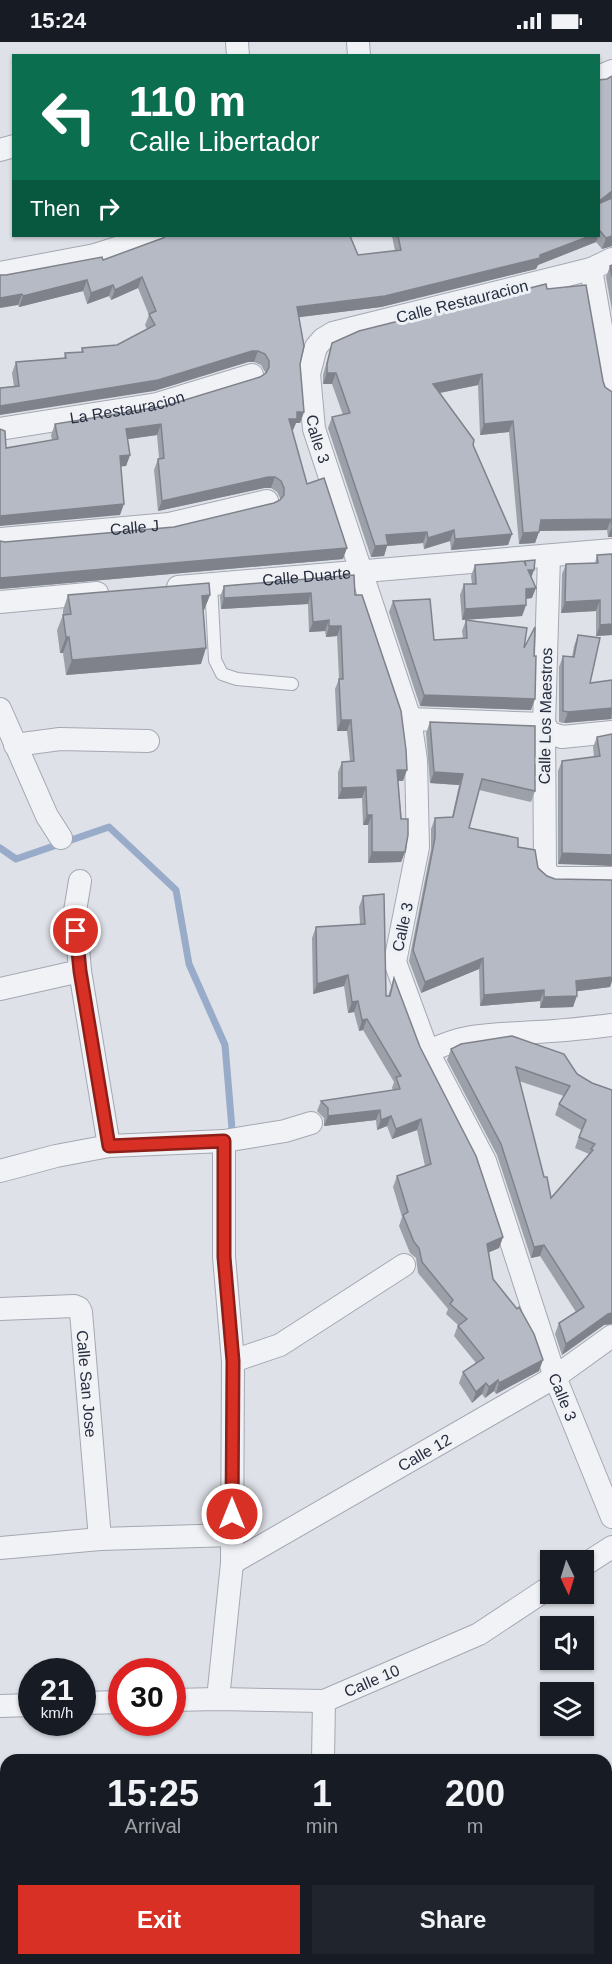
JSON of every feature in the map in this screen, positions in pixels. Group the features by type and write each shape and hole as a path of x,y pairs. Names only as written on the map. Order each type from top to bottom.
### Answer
{"street":[{"path":"0,273 95,255 152,237"},
{"name":"Calle Restauracion","path":"316,347 333,333 591,269 612,259"},
{"path":"591,269 612,390"},
{"name":"Calle 3","path":"316,347 309,374 314,429 410,719 416,760 418,848 395,962 428,1052 485,1161 555,1377 612,1517"},
{"name":"La Restauracion","path":"0,429 157,404 252,375"},
{"name":"Calle J","path":"0,539 169,524 267,501"},
{"name":"Calle Duarte","path":"153,589 612,550"},
{"name":"Calle Los Maestros","path":"549,556 543,724 545,870 556,878 612,878"},
{"path":"0,602 117,592"},
{"path":"0,709 47,816 61,838"},
{"path":"410,719 543,724 550,733 562,737 612,732"},
{"path":"15,745 60,739 148,741"},
{"path":"80,881 75,911 80,971 109,1146"},
{"path":"0,989 80,971"},
{"path":"428,1052 459,1039 612,1025"},
{"path":"0,1171 56,1156 109,1146 224,1141 285,1131 311,1123"},
{"path":"218,1699 232,1563 233,1361 224,1257 224,1141"},
{"path":"233,1361 280,1345 404,1265"},
{"name":"Calle San Jose","path":"0,1309 75,1306 81,1312 100,1539"},
{"name":"Calle 12","path":"232,1563 555,1377 612,1336"},
{"path":"0,1548 100,1539 232,1535"},
{"path":"594,1559 612,1547"},
{"name":"Calle 10","path":"186,1700 324,1701 479,1634 540,1594"},
{"path":"323,1754 324,1701"},
{"path":"0,1706 18,1705"}],"lane":[{"path":"211,584 215,660 222,674 237,679 292,684"}],"building":[{"path":"612,76 612,191 600,200 600,80"},
{"path":"612,198 612,236 606,238 600,231 600,203"},
{"path":"350,237 358,255 401,250 398,237 587,237 540,255 540,258 385,296 297,307 304,346 300,364 304,412 297,412 297,419 289,419 307,484 324,478 347,548 0,578 0,541 174,527 274,503 284,495 281,481 275,477 268,477 162,501 158,459 164,458 161,424 126,429 130,455 120,456 124,504 0,516 0,429 5,431 6,448 58,439 55,424 165,406 260,377 266,373 269,361 265,354 252,351 158,380 0,406 0,388 19,386 16,362 66,358 65,353 83,352 82,348 117,345 155,325 149,314 156,311 142,277 115,290 113,285 91,293 87,280 23,296 22,294 0,298 0,275 102,257 103,260 163,238"},
{"path":"546,284 547,289 586,285 603,381 605,387 612,392 612,526 611,519 541,520 539,532 523,533 513,421 484,424 482,374 433,384 474,440 473,445 512,534 455,539 454,530 428,538 427,532 386,535 388,545 375,546 332,417 350,413 336,373 327,373 332,343 359,331"},
{"path":"612,554 612,624 600,625 600,600 565,602 566,564 598,563 597,555"},
{"path":"535,560 534,570 528,570 536,588 526,589 526,605 465,609 464,584 476,584 475,565 524,561 526,566 525,561"},
{"path":"354,575 355,595 362,595 401,711 407,770 397,770 401,819 408,819 405,852 372,852 372,815 367,815 366,787 342,788 342,762 354,761 351,720 341,720 339,679 343,679 341,626 329,626 329,620 313,622 311,593 224,598 224,586"},
{"path":"209,583 210,595 202,596 206,648 72,660 63,615 71,614 68,595"},
{"path":"430,599 434,640 467,638 466,620 527,628 524,648 535,627 535,699 424,695 393,601"},
{"path":"578,635 600,638 590,683 612,680 612,708 563,711 563,656 574,657"},
{"path":"430,722 535,726 535,791 482,779 469,828 518,838 518,847 535,850 538,868 547,876 555,879 612,880 612,977 576,981 577,996 544,997 544,990 484,995 483,958 425,982 413,950 435,838 435,818 453,817 463,774 434,772"},
{"path":"612,734 612,855 562,853 562,761 600,756 597,737"},
{"path":"384,894 386,996 390,996 394,978 420,1047 476,1156 503,1237 487,1244 493,1279 517,1309 519,1307 534,1334 543,1360 499,1383 498,1380 489,1387 486,1383 476,1392 463,1372 484,1358 458,1326 467,1319 450,1304 453,1300 422,1262 419,1248 414,1242 403,1215 408,1212 397,1176 431,1164 421,1119 396,1129 391,1116 381,1120 380,1110 328,1116 328,1108 321,1101 400,1089 396,1077 401,1076 367,1019 362,1020 358,1001 352,1002 348,975 317,984 316,927 365,924 363,896"},
{"path":"512,1036 564,1054 577,1074 592,1083 612,1090 612,1313 566,1344 559,1323 584,1307 544,1245 534,1247 501,1144 451,1049 461,1044","holes":["516,1067 570,1086 559,1104 586,1120 579,1137 595,1144 591,1149 593,1150 551,1198"]}],"waterway":[{"path":"0,848 16,859 109,827 176,890 189,964 225,1045 232,1129"}],"route":[{"path":"76,931 80,971 109,1146 224,1141 224,1257 233,1361 232,1514"}]}
